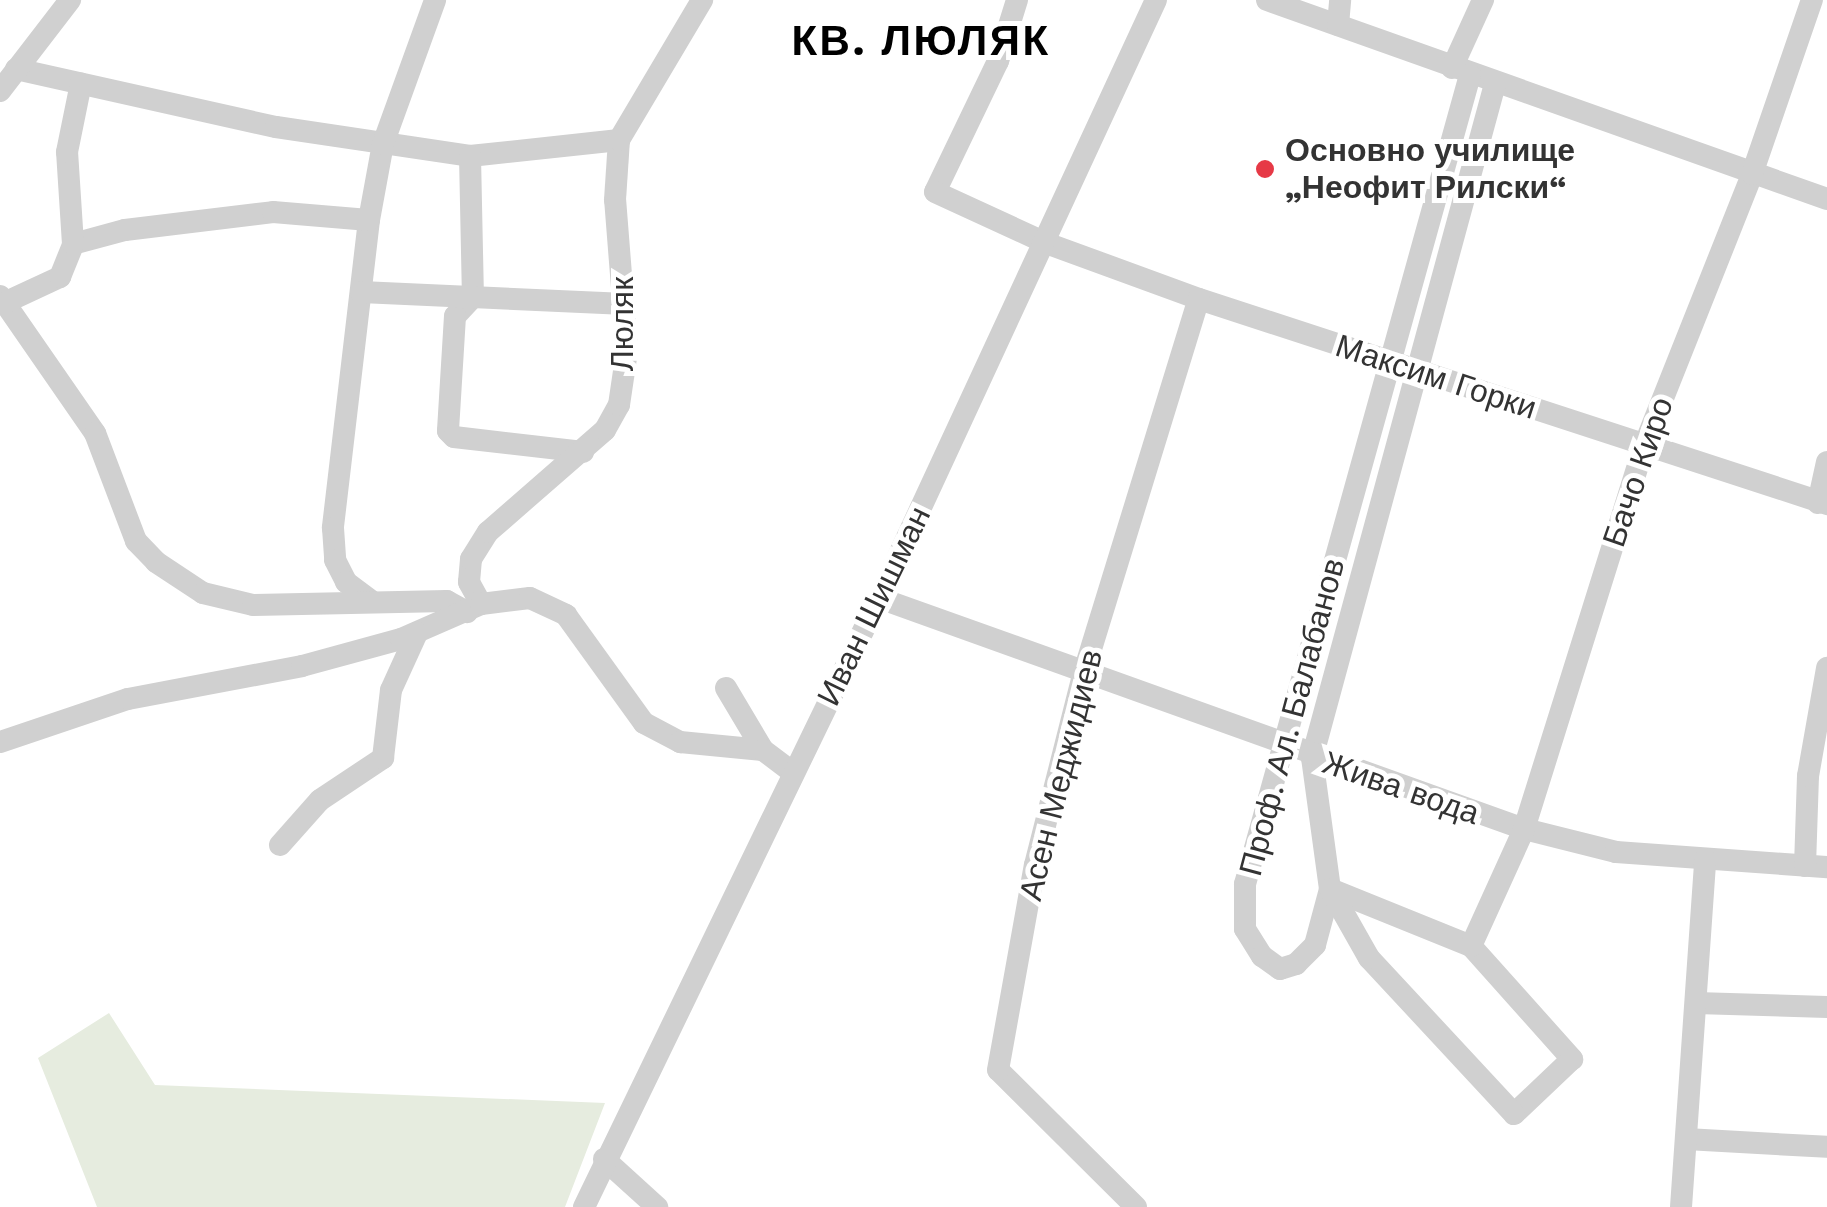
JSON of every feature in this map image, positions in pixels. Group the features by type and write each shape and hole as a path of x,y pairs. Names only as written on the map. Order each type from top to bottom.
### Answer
{"street":[{"path":"0,90 70,0"},
{"path":"371,600 346,582 335,560 333,528 369,220 383,144 435,0"},
{"name":"Люляк","path":"474,608 470,559 488,532 583,452 619,405 626,304 616,200 619,140 702,0"},
{"name":"Максим Горки","path":"1017,0 998,61 935,192 1046,244 1200,299 1391,364 1416,367 1822,504"},
{"name":"Иван Шишман","path":"584,1207 879,598 1156,0"},
{"path":"1267,0 1494,84 1827,199"},
{"path":"1338,26 1340,0"},
{"name":"Проф. Ал. Балабанов","path":"1483,0 1461,72 1391,364 1245,884 1245,929 1262,956 1280,969 1296,964 1315,945 1330,889 1312,758 1494,84"},
{"name":"Бачо Киро","path":"1472,946 1524,829 1644,446 1752,174 1812,0"},
{"path":"16,69 383,144 470,156 619,140"},
{"path":"81,83 67,152 73,244 60,278 2,299 95,434 136,541 156,562 203,593 254,605 371,600 448,602 474,608"},
{"path":"470,156 473,297 455,316 448,431 454,438 583,452"},
{"path":"73,244 125,230 273,212 369,220"},
{"path":"362,292 626,304"},
{"name":"Асен Меджидиев","path":"1136,1207 998,1070 1035,866 1083,675 1200,299"},
{"path":"1822,504 1827,462"},
{"path":"0,742 128,699 249,678 416,633 474,608 530,598 566,614 644,723 680,742 763,750"},
{"name":"Жива вода","path":"879,598 1282,748 1524,829 1616,852 1816,866"},
{"path":"280,845 320,800 383,758 391,690 416,633"},
{"path":"1816,866 1808,776 1827,668"},
{"path":"726,688 763,750 793,773"},
{"path":"1682,1207 1705,860"},
{"path":"1330,889 1472,946 1572,1059 1514,1114 1369,958 1330,889"},
{"path":"1696,1003 1827,1007"},
{"path":"1686,1139 1827,1147"},
{"path":"604,1159 657,1207"}],"shaded area":[{"path":"109,1013 155,1085 605,1103 565,1207 97,1207 38,1058"}],"place":[{"name":"Основно училище „Неофит Рилски“","path":"1265,169"}],"district":[{"name":"КВ. ЛЮЛЯК","path":"921,41"}]}
